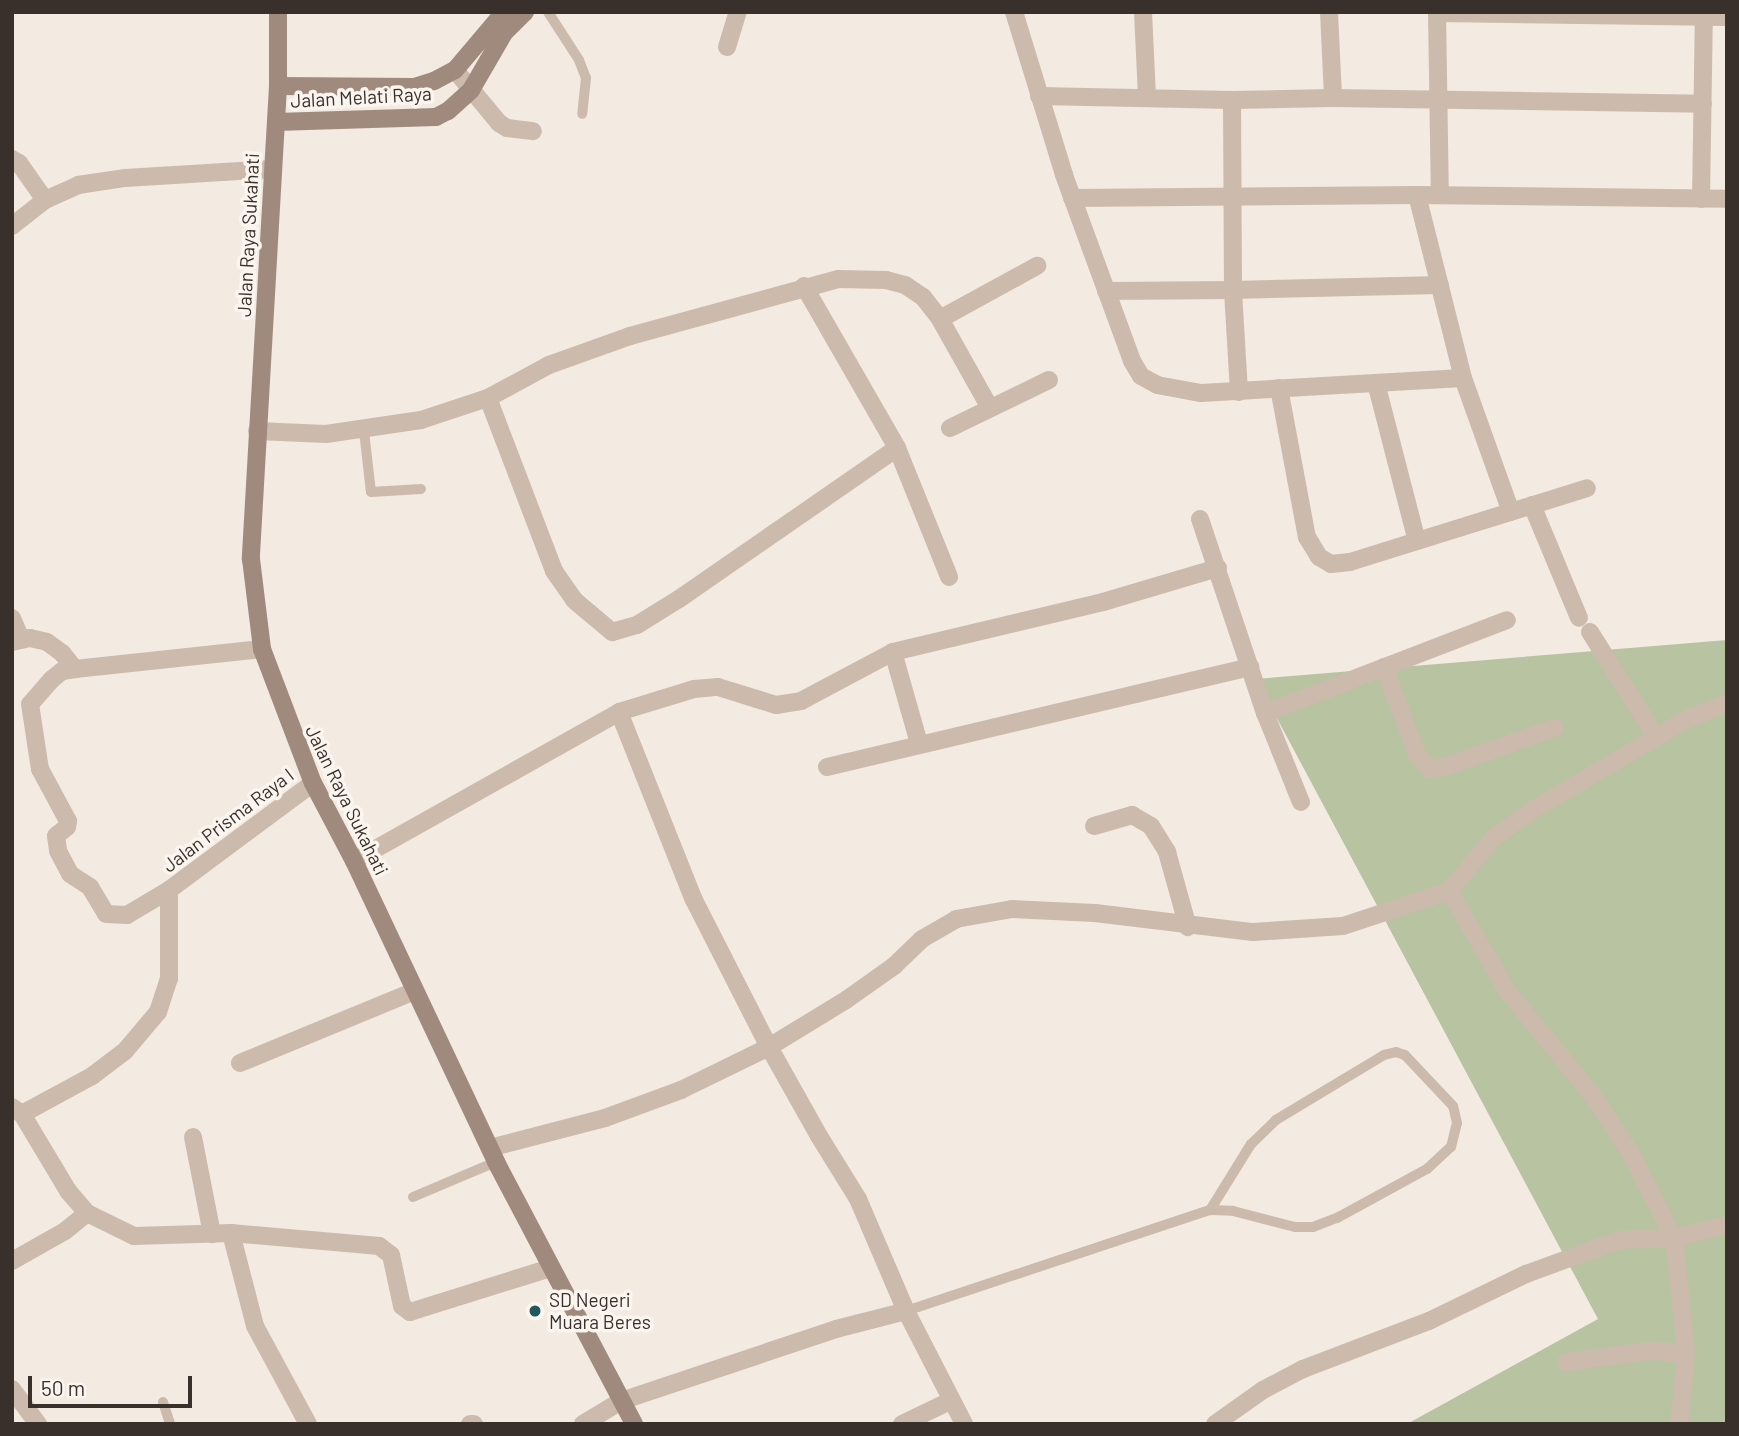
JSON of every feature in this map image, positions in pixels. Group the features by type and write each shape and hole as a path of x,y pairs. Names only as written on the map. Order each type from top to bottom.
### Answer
{"main road":[{"name":"Jalan Raya Sukahati","path":"278,12 278,86 251,559 262,649 291,732 313,783 354,860 493,1155 634,1424"},
{"name":"Jalan Melati Raya","path":"278,86 414,87 434,81 455,70 504,12"},
{"name":"Jalan Melati Raya","path":"276,122 436,117 448,111 471,90 504,33 525,12"}],"street":[{"path":"727,47 738,12"},
{"path":"1014,12 1072,198 1132,361 1141,376 1157,386 1190,391 1239,392 1463,378"},
{"path":"1143,12 1147,97"},
{"path":"1329,12 1333,98"},
{"path":"1440,195 1437,13 1727,17"},
{"path":"1701,199 1704,15"},
{"path":"455,70 499,123 507,128 533,131"},
{"path":"1039,96 1703,104"},
{"path":"1232,100 1233,290 1239,392"},
{"path":"12,159 19,163 45,200"},
{"path":"12,226 45,200 78,185 125,178 273,169"},
{"path":"1072,198 1417,194 1727,199"},
{"path":"1417,194 1463,378 1511,512"},
{"path":"940,319 1037,266"},
{"path":"257,432 326,434 364,431 421,420 488,398 549,365 630,336 804,286 838,279 886,279 905,285 923,297 940,319 990,408"},
{"path":"1106,292 1440,285"},
{"path":"804,286 897,448 949,577"},
{"path":"950,428 1049,380"},
{"path":"1376,383 1417,541"},
{"path":"1279,388 1307,537 1318,556 1331,564 1350,562 1587,488"},
{"path":"488,398 554,571 574,600 612,632 637,625 679,599 897,448"},
{"path":"1532,505 1585,625 1656,737"},
{"path":"1200,519 1265,712 1301,802"},
{"path":"354,860 619,712 694,689 718,687 776,705 801,701 893,652 1103,602 1218,569"},
{"path":"12,618 17,640 47,642 62,653 75,668"},
{"path":"1265,712 1507,620"},
{"path":"169,890 127,915 115,917 106,914 90,887 70,874 58,851 57,836 67,827 68,821 40,769 30,704 62,671 262,649"},
{"path":"893,652 919,743"},
{"path":"827,767 919,743 1250,667"},
{"path":"1384,667 1418,757 1430,769 1447,766 1555,728"},
{"path":"493,1155 681,1090 769,1047 846,1000 894,966 922,939 956,919 1012,909 1095,913 1188,927 1253,932 1343,926 1449,891 1494,836 1687,719 1727,703"},
{"path":"619,712 694,900 769,1047 858,1199 906,1311 964,1424"},
{"name":"Jalan Prisma Raya I","path":"17,1110 92,1076 125,1051 158,1012 169,979 169,890 313,783"},
{"path":"1094,826 1132,815 1151,826 1167,852 1188,927"},
{"path":"1449,891 1507,992 1593,1096 1631,1154 1674,1238 1686,1353 1679,1424"},
{"path":"240,1063 415,991"},
{"path":"17,1110 68,1191 87,1213 134,1236 231,1233 383,1248 391,1255 402,1307 410,1312 550,1268"},
{"path":"193,1137 212,1234"},
{"path":"12,1261 65,1231 87,1213"},
{"path":"1215,1424 1263,1390 1303,1368 1429,1321 1526,1274 1619,1240 1674,1238 1727,1225"},
{"path":"231,1233 255,1326 308,1424"},
{"path":"583,1424 621,1401 836,1329 906,1311"},
{"path":"1566,1362 1648,1351 1686,1353"},
{"path":"12,1389 38,1424"},
{"path":"902,1424 950,1401"}],"lane":[{"path":"548,12 579,60 586,78 582,114"},
{"path":"364,431 371,492 421,489"},
{"path":"906,1311 1210,1210 1233,1211 1295,1227 1313,1227 1338,1218 1427,1169 1451,1147 1457,1123 1452,1106 1405,1055 1396,1052 1384,1055 1276,1120 1251,1144 1210,1210"},
{"path":"413,1197 493,1155"},
{"path":"163,1402 170,1424"}],"green space":[{"path":"1727,640 1727,1424 1407,1424 1598,1319 1256,679"}],"place":[{"name":"SD Negeri Muara Beres","path":"535,1311"}]}
